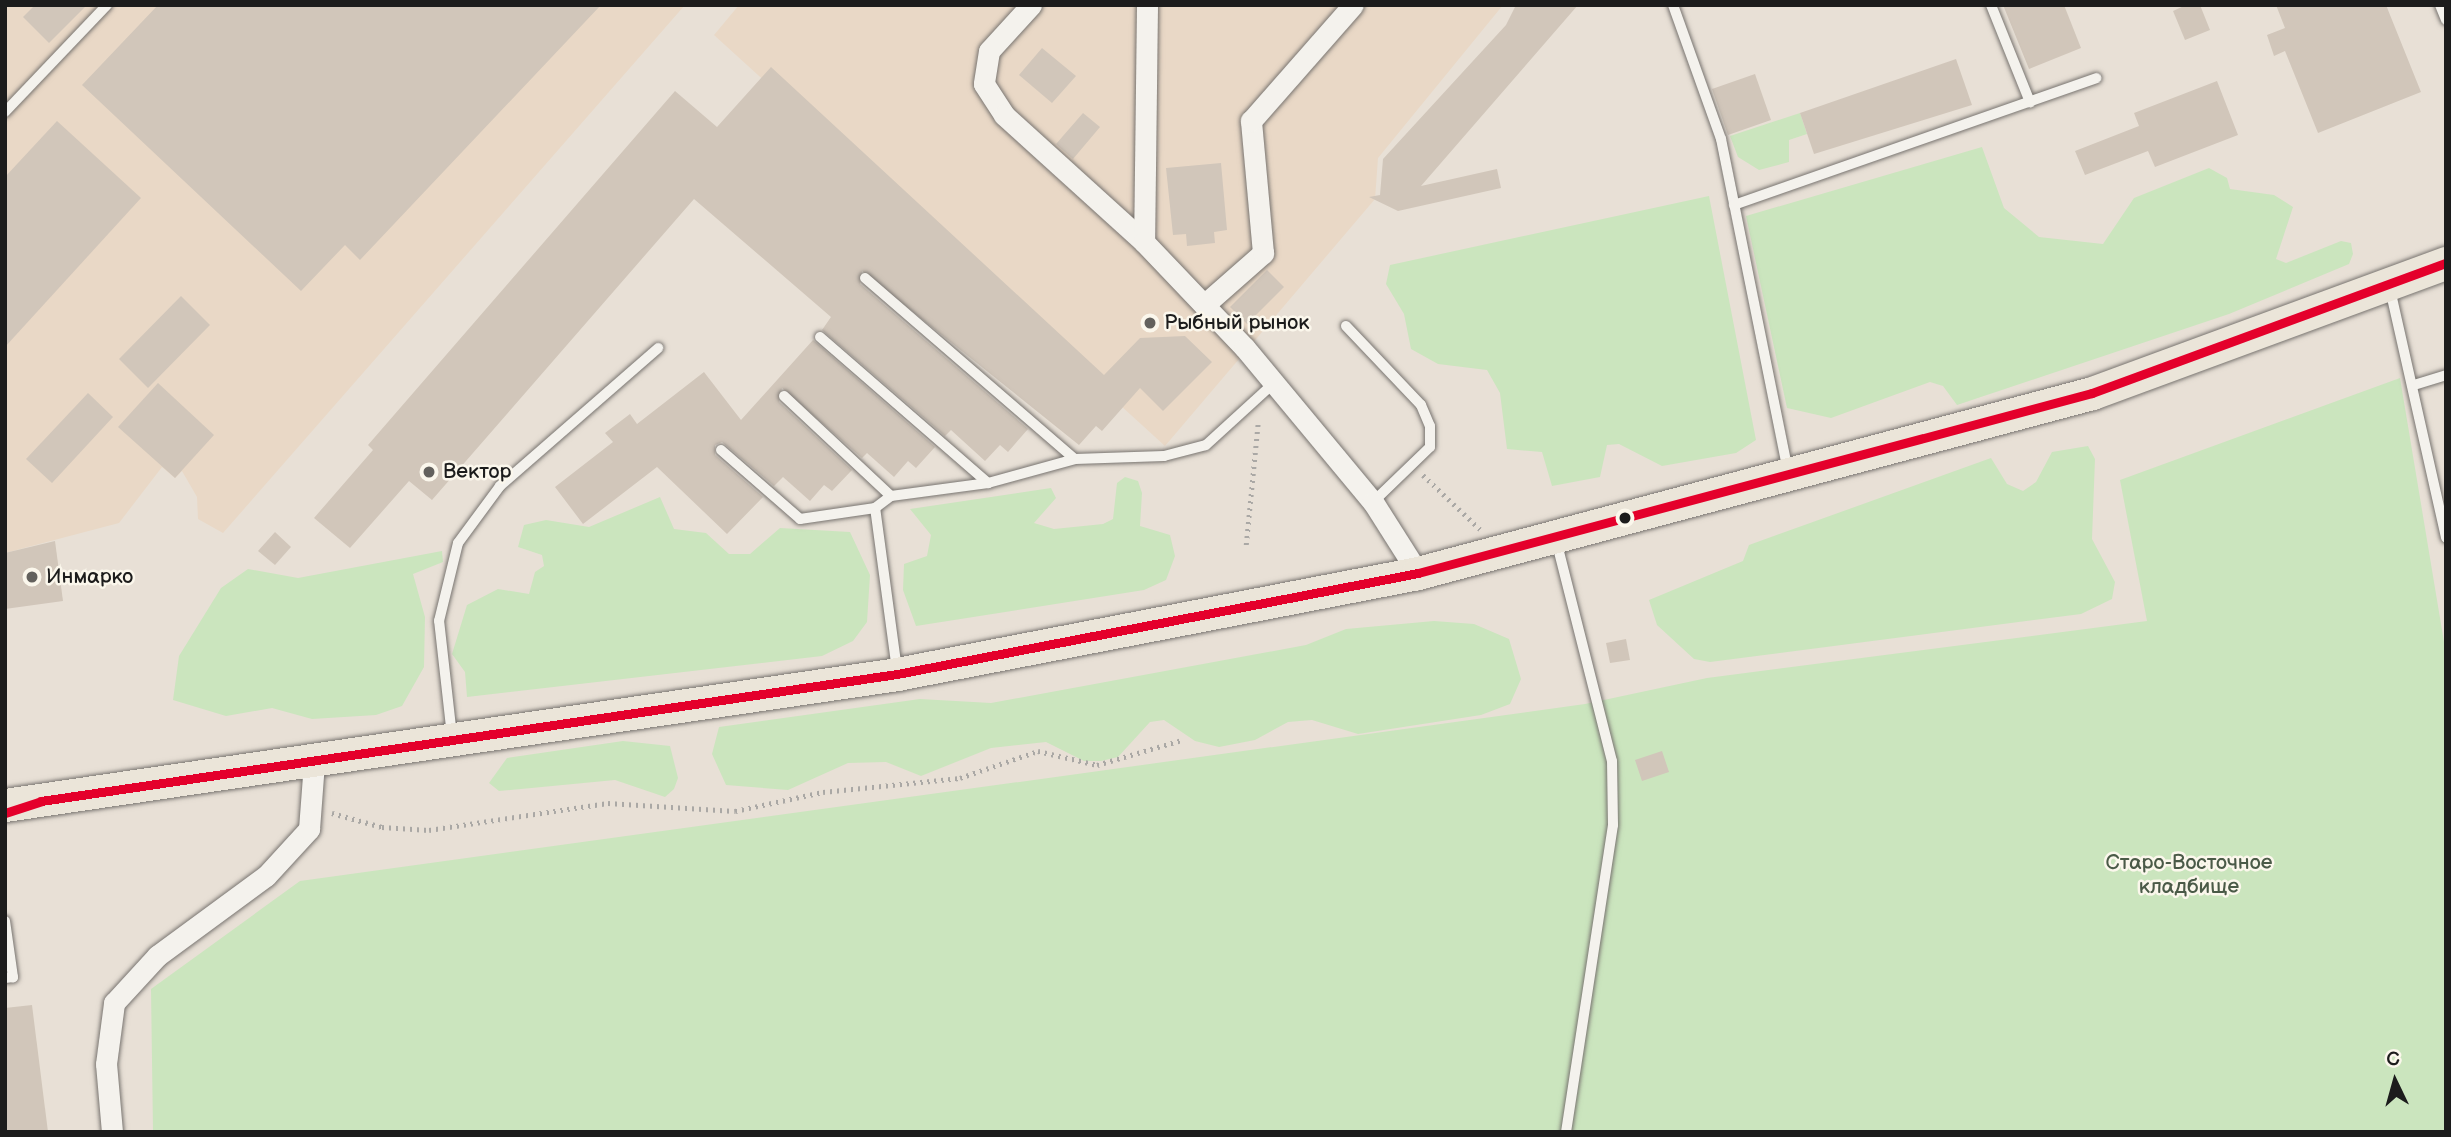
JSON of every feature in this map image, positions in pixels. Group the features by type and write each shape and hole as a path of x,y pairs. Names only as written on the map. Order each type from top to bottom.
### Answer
{"main road":[{"path":"5,806 453,742 897,674 1418,573 1789,477 2092,393 2446,263"},
{"path":"5,813 41,801"}],"street":[{"path":"1031,5 989,51 984,84 1004,115 1144,243 1204,305 1267,390 1373,502 1418,573"},
{"path":"1144,243 1147,5"},
{"path":"1204,305 1263,253 1251,121 1353,5"},
{"path":"112,1132 106,1064 114,1003 157,956 266,877 309,829 314,808 314,762"}],"lane":[{"path":"5,112 107,5"},
{"path":"1674,5 1720,139 1789,477"},
{"path":"1991,5 2030,102"},
{"path":"2440,5 2446,20"},
{"path":"1734,205 2096,78"},
{"path":"864,278 1075,459"},
{"path":"2389,286 2414,385 2446,538"},
{"path":"1346,327 1421,405 1430,426 1430,447 1414,467 1373,502"},
{"path":"820,337 988,483"},
{"path":"453,742 439,621 458,543 500,486 658,348"},
{"path":"2414,385 2446,375"},
{"path":"721,450 800,519 875,508 891,496 988,483 1075,459 1164,456 1206,444 1267,390"},
{"path":"784,396 891,496"},
{"path":"875,508 897,674"},
{"path":"1556,539 1612,761 1613,825 1566,1132"},
{"path":"5,921 13,977 5,978"}],"path":[{"path":"1246,545 1267,390"},
{"path":"1414,467 1481,530"},
{"path":"314,808 382,827 429,830 608,803 735,811 823,792 960,778 1038,751 1097,765 1182,740"}],"shaded area":[{"path":"5,5 685,5 223,533 198,519 197,497 182,471 175,478 162,467 119,523 5,553"},
{"name":"Рыбный рынок","path":"739,5 1503,5 1378,158 1375,199 1165,446 714,35"}],"green space":[{"path":"1800,113 1807,134 1789,140 1789,162 1759,170 1738,157 1730,136"},
{"path":"1982,147 2004,208 2039,237 2103,244 2134,198 2209,168 2227,178 2230,189 2274,195 2293,207 2276,259 2286,263 2341,241 2351,243 2353,254 2349,264 2229,314 1957,405 1943,386 1930,382 1831,418 1787,408 1746,216"},
{"path":"1709,196 1756,440 1736,453 1662,466 1619,444 1607,445 1600,477 1552,486 1542,452 1507,449 1500,393 1487,370 1438,364 1411,349 1404,314 1386,284 1390,265"},
{"name":"Старо-Восточное кладбище","path":"2400,378 2446,654 2446,1132 153,1132 151,989 300,881 1585,704 1707,678 2147,621 2120,480"},
{"path":"2088,446 2095,459 2092,539 2115,582 2112,599 2081,614 1710,662 1694,659 1657,625 1649,600 1743,561 1749,545 1991,458 2007,484 2023,491 2036,482 2052,452"},
{"path":"1125,477 1138,481 1142,493 1140,526 1170,535 1175,556 1166,580 1144,590 916,626 903,590 904,564 927,556 931,535 910,509 1051,488 1056,498 1034,523 1054,529 1103,524 1113,519 1117,483"},
{"path":"660,497 674,529 706,533 729,554 750,554 780,528 850,532 870,575 867,622 853,641 822,656 467,697 465,672 452,654 467,605 498,589 529,594 535,572 544,566 542,555 518,547 524,525 546,520 589,527"},
{"path":"442,551 443,562 413,574 425,617 424,667 402,706 376,715 312,719 272,708 226,716 173,700 179,656 221,588 248,569 298,578"},
{"path":"1434,621 1474,624 1509,639 1521,679 1510,704 1481,715 1358,734 1312,720 1288,722 1255,740 1219,747 1195,741 1164,720 1150,722 1118,757 1101,761 1084,761 1046,742 991,748 921,776 886,762 848,763 788,790 726,785 712,754 719,727 920,699 991,703 1306,645 1346,629"},
{"path":"623,741 670,746 678,778 674,789 665,797 615,780 499,791 489,783 507,758"}],"building":[{"path":"35,5 87,5 49,43 23,17"},
{"path":"158,5 601,5 360,260 345,245 301,291 82,85"},
{"path":"1516,5 1578,5 1421,186 1497,169 1501,188 1398,211 1369,197 1380,195 1383,159 1506,25"},
{"path":"2003,5 2064,5 2081,48 2029,69"},
{"path":"2186,5 2200,5 2210,30 2185,40 2173,11"},
{"path":"2276,5 2386,5 2421,92 2318,133 2285,51 2274,56 2267,35 2285,28"},
{"path":"1042,48 1076,76 1052,103 1019,75"},
{"path":"1956,59 1972,105 1814,154 1800,113"},
{"path":"771,67 1104,375 1140,338 1185,336 1212,362 1163,411 1140,388 1102,431 1096,426 1079,445 862,271 860,284 1028,429 1008,452 1000,445 985,461 951,430 945,436 822,330 831,317 694,199 432,500 409,481 350,548 314,518 373,450 368,445 675,91 717,127"},
{"path":"1755,74 1771,120 1728,135 1712,89"},
{"path":"2217,81 2238,135 2155,167 2148,151 2085,175 2075,151 2139,126 2134,113"},
{"path":"1083,113 1100,127 1073,159 1056,144"},
{"path":"57,121 141,198 5,347 5,177"},
{"path":"1221,163 1227,230 1214,232 1215,243 1187,246 1186,234 1173,235 1166,168"},
{"path":"1267,270 1284,287 1247,324 1230,307"},
{"path":"181,296 210,325 148,388 119,359"},
{"path":"813,340 935,447 916,468 908,461 894,477 867,453 862,458 782,388 779,402 852,470 832,491 824,485 810,501 783,477 774,486 722,442 715,445 715,455 763,497 727,534 657,467 583,524 555,487 613,442 605,433 630,414 637,424 704,372 741,420"},
{"path":"158,383 214,435 175,478 118,427"},
{"path":"88,393 113,417 52,483 26,459"},
{"path":"275,532 291,547 275,565 258,551"},
{"name":"Инмарко","path":"55,541 63,601 5,609 5,553"},
{"path":"1626,639 1630,660 1610,663 1606,643"},
{"path":"1662,751 1669,772 1642,781 1635,760"},
{"path":"32,1005 48,1132 5,1132 5,1008"}],"transit line":[{"path":"5,813 41,801 897,674 1418,573 2092,393 2446,263"}],"place":[{"name":"Рыбный рынок","path":"1150,323"},
{"name":"Вектор","path":"429,472"},
{"name":"Инмарко","path":"32,577"}]}
